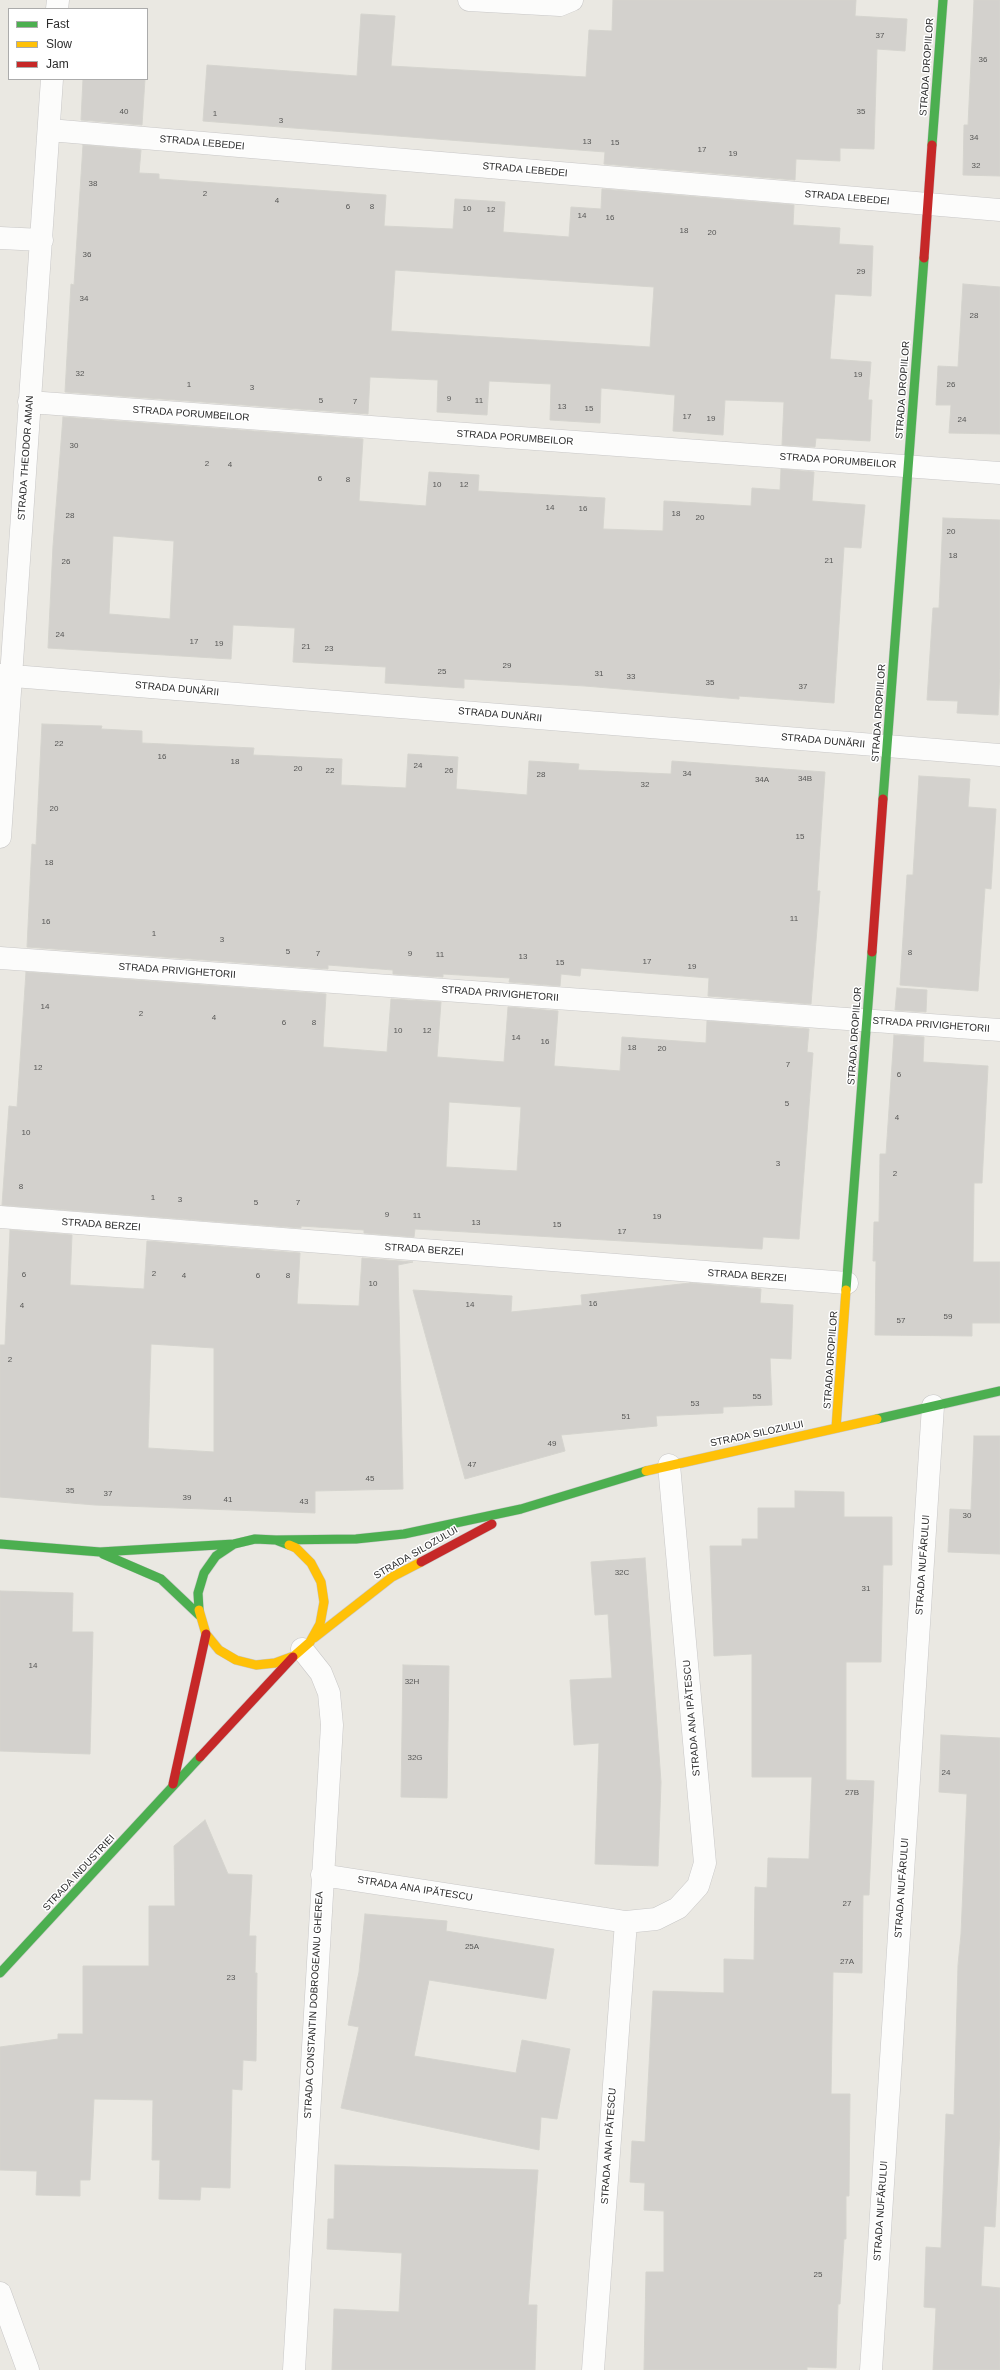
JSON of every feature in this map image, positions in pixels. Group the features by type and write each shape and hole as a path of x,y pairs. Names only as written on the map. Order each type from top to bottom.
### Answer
{"street":[{"path":"469,0 560,5 572,0"},
{"name":"STRADA DROPIILOR","path":"836,1428 848,1284 943,0"},
{"name":"STRADA THEODOR AMAN","path":"0,837 5,676 42,240 52,80"},
{"name":"STRADA LEBEDEI","path":"49,130 1000,210"},
{"path":"0,238 42,240"},
{"name":"STRADA PORUMBEILOR","path":"29,402 909,466 1000,474"},
{"name":"STRADA DUNĂRII","path":"5,676 1000,755"},
{"name":"STRADA PRIVIGHETORII","path":"0,958 1000,1030"},
{"name":"STRADA BERZEI","path":"0,1217 848,1284"},
{"name":"STRADA SILOZULUI","path":"0,1544 100,1552 234,1544 255,1539 356,1539 404,1534 521,1509 623,1476 1000,1391"},
{"name":"STRADA NUFĂRULUI","path":"871,2370 933,1406"},
{"name":"STRADA ANA IPĂTESCU","path":"322,1875 626,1922 656,1919 678,1908 698,1886 705,1863 669,1465"},
{"name":"STRADA SILOZULUI","path":"234,1544 216,1556 204,1573 198,1593 199,1615 206,1634 219,1650 236,1660 256,1665 275,1664 302,1649 355,1604 392,1577 521,1509"},
{"name":"STRADA SILOZULUI","path":"276,1540 296,1548 311,1563 321,1582 324,1602 320,1624 302,1649"},
{"name":"STRADA SILOZULUI","path":"100,1552 161,1579 199,1615"},
{"name":"STRADA INDUSTRIEI","path":"172,1786 206,1634"},
{"name":"STRADA INDUSTRIEI","path":"0,1973 139,1825 172,1786 302,1649"},
{"name":"STRADA CONSTANTIN DOBROGEANU GHEREA","path":"294,2370 332,1724 329,1693 321,1673 302,1649"},
{"name":"STRADA ANA IPĂTESCU","path":"593,2370 626,1922"},
{"path":"0,2293 28,2370"}],"building":[{"path":"613,0 856,0 855,16 907,19 905,51 877,49 874,149 840,148 840,161 796,159 795,180 604,164 605,152 203,121 207,65 357,76 361,14 395,16 391,66 586,77 589,30 612,31"},
{"path":"974,0 1000,0 1000,176 963,175 964,125 968,125"},
{"path":"83,80 145,80 142,125 81,120"},
{"path":"83,145 141,150 139,173 159,174 159,179 386,195 384,226 453,229 455,199 505,202 503,232 569,237 571,207 601,209 602,189 794,205 793,225 840,228 839,244 873,246 871,296 835,294 830,359 871,362 868,400 872,400 870,441 816,438 815,447 782,445 784,402 725,400 723,435 673,431 675,395 601,388 600,423 550,420 551,384 489,381 487,415 437,412 438,380 370,377 368,414 65,392 71,284 74,285","holes":["395,270 654,287 650,347 391,331"]},
{"path":"963,284 1000,287 1000,434 949,433 951,405 936,405 938,366 958,367"},
{"path":"63,417 363,439 359,501 426,506 429,472 479,475 478,491 605,498 603,529 663,531 664,501 751,506 752,488 780,490 781,469 814,472 812,501 865,505 861,548 844,547 834,703 739,696 739,699 585,686 464,679 464,688 385,683 386,667 293,662 295,628 233,625 231,659 48,648 53,546","holes":["113,536 174,541 170,619 109,614"]},
{"path":"943,518 1000,520 1000,668 998,715 957,713 958,701 927,700 933,608 939,608"},
{"path":"42,724 102,726 101,729 142,731 142,743 254,748 253,755 342,759 341,785 406,788 408,754 458,757 456,789 527,795 529,761 579,764 578,770 671,774 672,761 825,772 817,891 820,891 811,1004 708,996 709,978 581,968 580,976 561,974 560,986 509,982 510,978 443,974 443,977 393,974 393,970 328,965 328,969 27,947 32,844 36,845"},
{"path":"919,776 970,779 968,807 996,809 991,889 985,888 978,991 900,985 907,875 913,875"},
{"path":"26,972 326,994 323,1047 387,1052 391,999 441,1002 437,1057 504,1062 508,1007 558,1011 554,1066 620,1071 622,1037 706,1043 707,1021 809,1029 807,1052 813,1053 799,1239 763,1237 762,1249 415,1229 414,1237 364,1233 364,1230 301,1226 301,1228 2,1205 9,1106 17,1107","holes":["449,1102 521,1107 517,1171 446,1167"]},
{"path":"897,988 927,990 926,1012 895,1010"},
{"path":"894,1035 924,1037 923,1062 988,1066 982,1183 974,1183 973,1262 1000,1262 1000,1323 972,1323 972,1336 875,1335 876,1261 873,1261 874,1222 879,1222 880,1154 886,1154"},
{"path":"10,1230 72,1235 70,1285 144,1289 147,1241 300,1253 297,1304 359,1306 362,1258 413,1262 398,1265 403,1489 315,1491 315,1513 95,1505 0,1497 0,1345 5,1345","holes":["151,1344 214,1348 214,1452 148,1448"]},
{"path":"690,1283 761,1289 760,1303 793,1305 791,1359 770,1358 772,1405 723,1407 723,1413 656,1416 657,1426 561,1435 565,1451 465,1479 413,1290 512,1296 511,1312 582,1305 581,1295"},
{"path":"974,1436 1000,1436 1000,1554 948,1552 950,1509 971,1510"},
{"path":"795,1491 844,1492 844,1517 892,1517 892,1565 883,1565 881,1662 846,1662 846,1780 874,1781 869,1895 863,1895 862,1973 833,1972 831,2094 850,2094 849,2196 846,2196 846,2239 844,2239 840,2304 838,2304 836,2368 807,2367 807,2370 644,2370 646,2272 664,2272 664,2211 644,2210 645,2183 630,2182 632,2141 645,2142 653,1991 724,1993 724,1959 754,1960 755,1887 767,1888 768,1858 809,1859 812,1777 752,1777 752,1654 714,1656 710,1546 742,1546 742,1539 758,1539 758,1508 795,1508"},
{"path":"645,1558 661,1782 658,1866 595,1864 599,1743 574,1745 570,1680 612,1678 608,1614 595,1615 591,1562"},
{"path":"0,1591 73,1593 72,1632 93,1632 90,1754 0,1751"},
{"path":"403,1665 449,1666 447,1798 401,1797"},
{"path":"941,1735 1000,1738 1000,2127 995,2227 984,2226 981,2286 1000,2288 1000,2370 933,2370 936,2308 924,2307 926,2247 941,2248 946,2114 954,2115 958,1965 961,1934 967,1794 939,1792"},
{"path":"205,1820 228,1874 252,1875 249,1936 256,1936 256,2061 243,2060 242,2090 232,2089 230,2188 201,2187 200,2200 159,2199 160,2160 152,2160 153,2100 94,2099 90,2180 80,2180 80,2196 36,2195 37,2171 0,2170 0,2047 58,2039 58,2034 83,2034 83,1966 149,1966 149,1906 175,1906 174,1846"},
{"path":"365,1914 447,1921 446,1931 554,1949 546,1999 429,1980 414,2056 516,2073 522,2040 570,2049 557,2119 541,2117 539,2150 341,2108 359,2027 348,2025 359,1972"},
{"path":"335,2165 538,2170 528,2305 537,2305 535,2370 332,2370 334,2309 399,2312 402,2253 327,2249 328,2219 334,2219"}],"traffic: fast":[{"path":"932,145 943,0"},
{"path":"883,799 924,258"},
{"path":"846,1290 872,952"},
{"path":"877,1419 1000,1391"},
{"path":"276,1540 356,1539 404,1534 521,1509 646,1471"},
{"path":"0,1544 100,1552 234,1544 255,1539 276,1540 289,1545"},
{"path":"199,1610 198,1593 204,1573 216,1556 234,1544"},
{"path":"103,1554 161,1579 199,1615"},
{"path":"0,1973 200,1757"}],"traffic: slow":[{"path":"836,1428 846,1290"},
{"path":"646,1471 877,1419"},
{"path":"199,1610 206,1634 219,1650 236,1660 256,1665 275,1663 294,1656 310,1642 320,1624 324,1602 321,1582 311,1563 296,1548 289,1545"},
{"path":"314,1638 392,1577 421,1562"}],"traffic: jam":[{"path":"924,258 932,145"},
{"path":"872,952 883,799"},
{"path":"421,1562 492,1524"},
{"path":"173,1784 206,1634"},
{"path":"200,1757 293,1657"}]}
